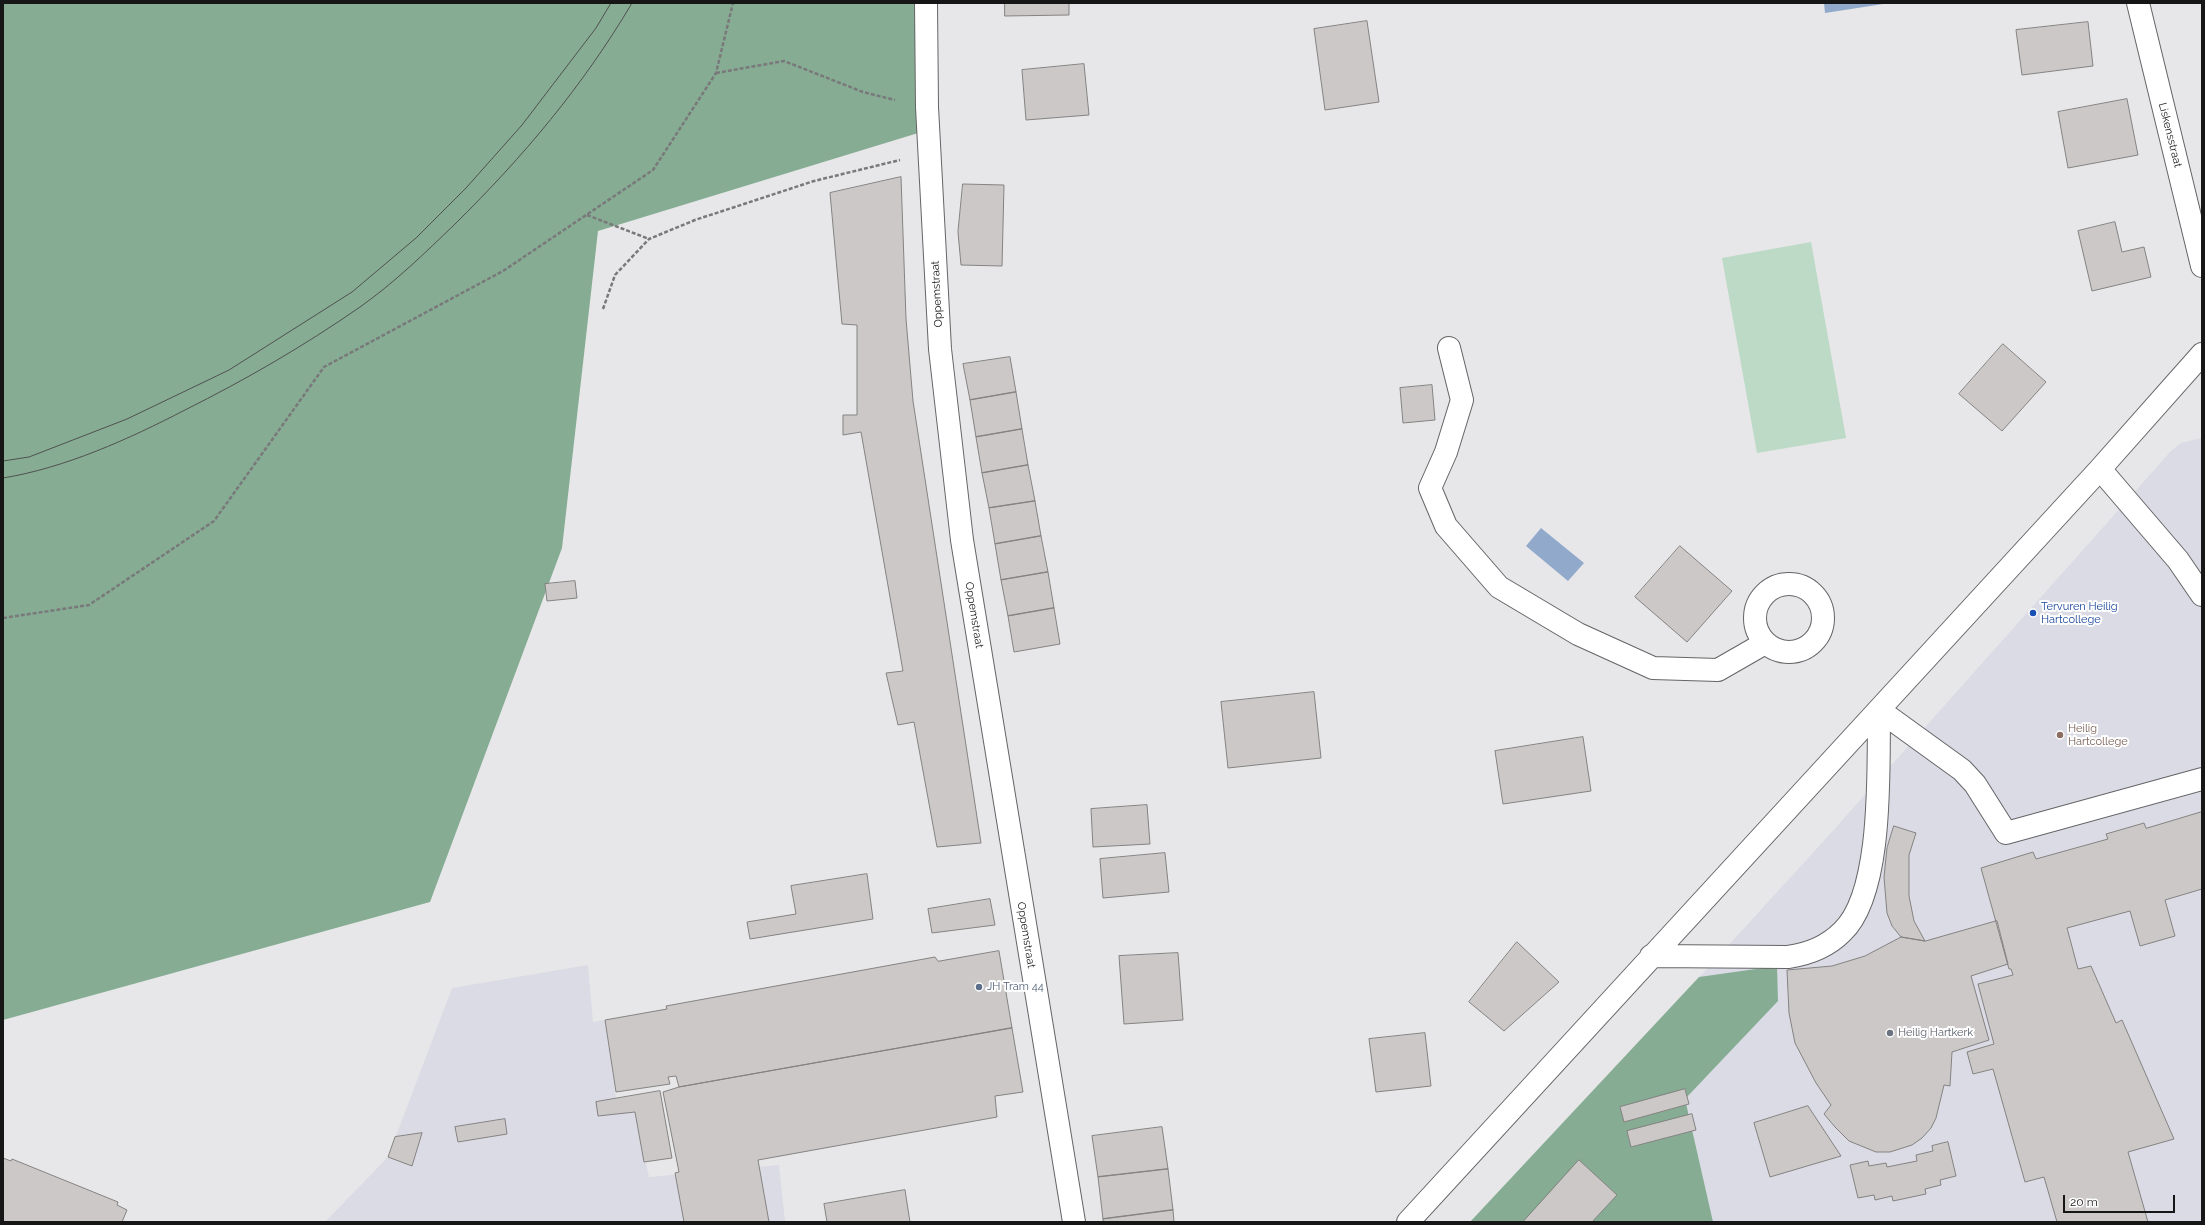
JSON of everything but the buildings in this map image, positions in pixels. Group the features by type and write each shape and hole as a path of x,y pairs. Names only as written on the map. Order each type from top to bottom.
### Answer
{"street":[{"name":"Oppemstraat","path":"926,3 927,107 940,349 962,540 1074,1222"},
{"name":"Liskensstraat","path":"2138,3 2202,266"},
{"path":"1449,348 1462,400 1446,452 1430,488 1446,526 1499,587 1578,634 1653,668 1718,670 1766,643"},
{"path":"1408,1222 1650,956 1879,710 2100,469 2202,354"},
{"path":"2100,469 2178,560 2202,595"},
{"path":"1879,710 1962,770 1975,784 2006,833 2202,779"},
{"path":"1650,956 1788,957 1807,954 1828,944 1844,931 1858,908 1866,889 1872,862 1876,830 1879,710"}],"path":[{"path":"3,618 89,605 214,521 324,367 503,271 653,170 716,73 733,3"},
{"path":"716,73 784,61 863,92 927,107"},
{"path":"603,309 615,275 649,239 695,220 814,181 929,153"},
{"path":"586,215 649,239"}],"shaded area":[{"name":"Heilig Hartcollege","path":"2202,438 2202,1222 1470,1222 1622,1062 1830,834 2171,451 2181,443"},
{"path":"588,965 593,1022 605,1020 616,1098 632,1098 649,1177 779,1165 785,1222 325,1222 388,1157 452,988"}],"green space":[{"path":"3,3 926,3 928,130 598,231 562,548 430,902 3,1020"},
{"path":"1811,242 1846,438 1757,453 1722,258"},
{"path":"1777,966 1778,1001 1685,1099 1713,1222 1470,1222 1699,977"}],"water":[{"path":"1824,3 1890,3 1825,13"},
{"path":"1541,528 1584,563 1568,581 1526,546"}],"tram line":[{"path":"3,461 29,457 127,419 229,370 352,292 416,238 466,188 522,125 596,28 611,3"},
{"path":"3,478 73,460 119,442 164,421 230,387 274,362 373,298 455,224 528,147 551,120 593,63 632,3"}],"place":[{"name":"Tervuren Heilig Hartcollege","path":"2033,613"},
{"name":"Heilig Hartcollege","path":"2060,735"},
{"name":"JH Tram 44","path":"979,987"},
{"name":"Heilig Hartkerk","path":"1890,1033"}]}
